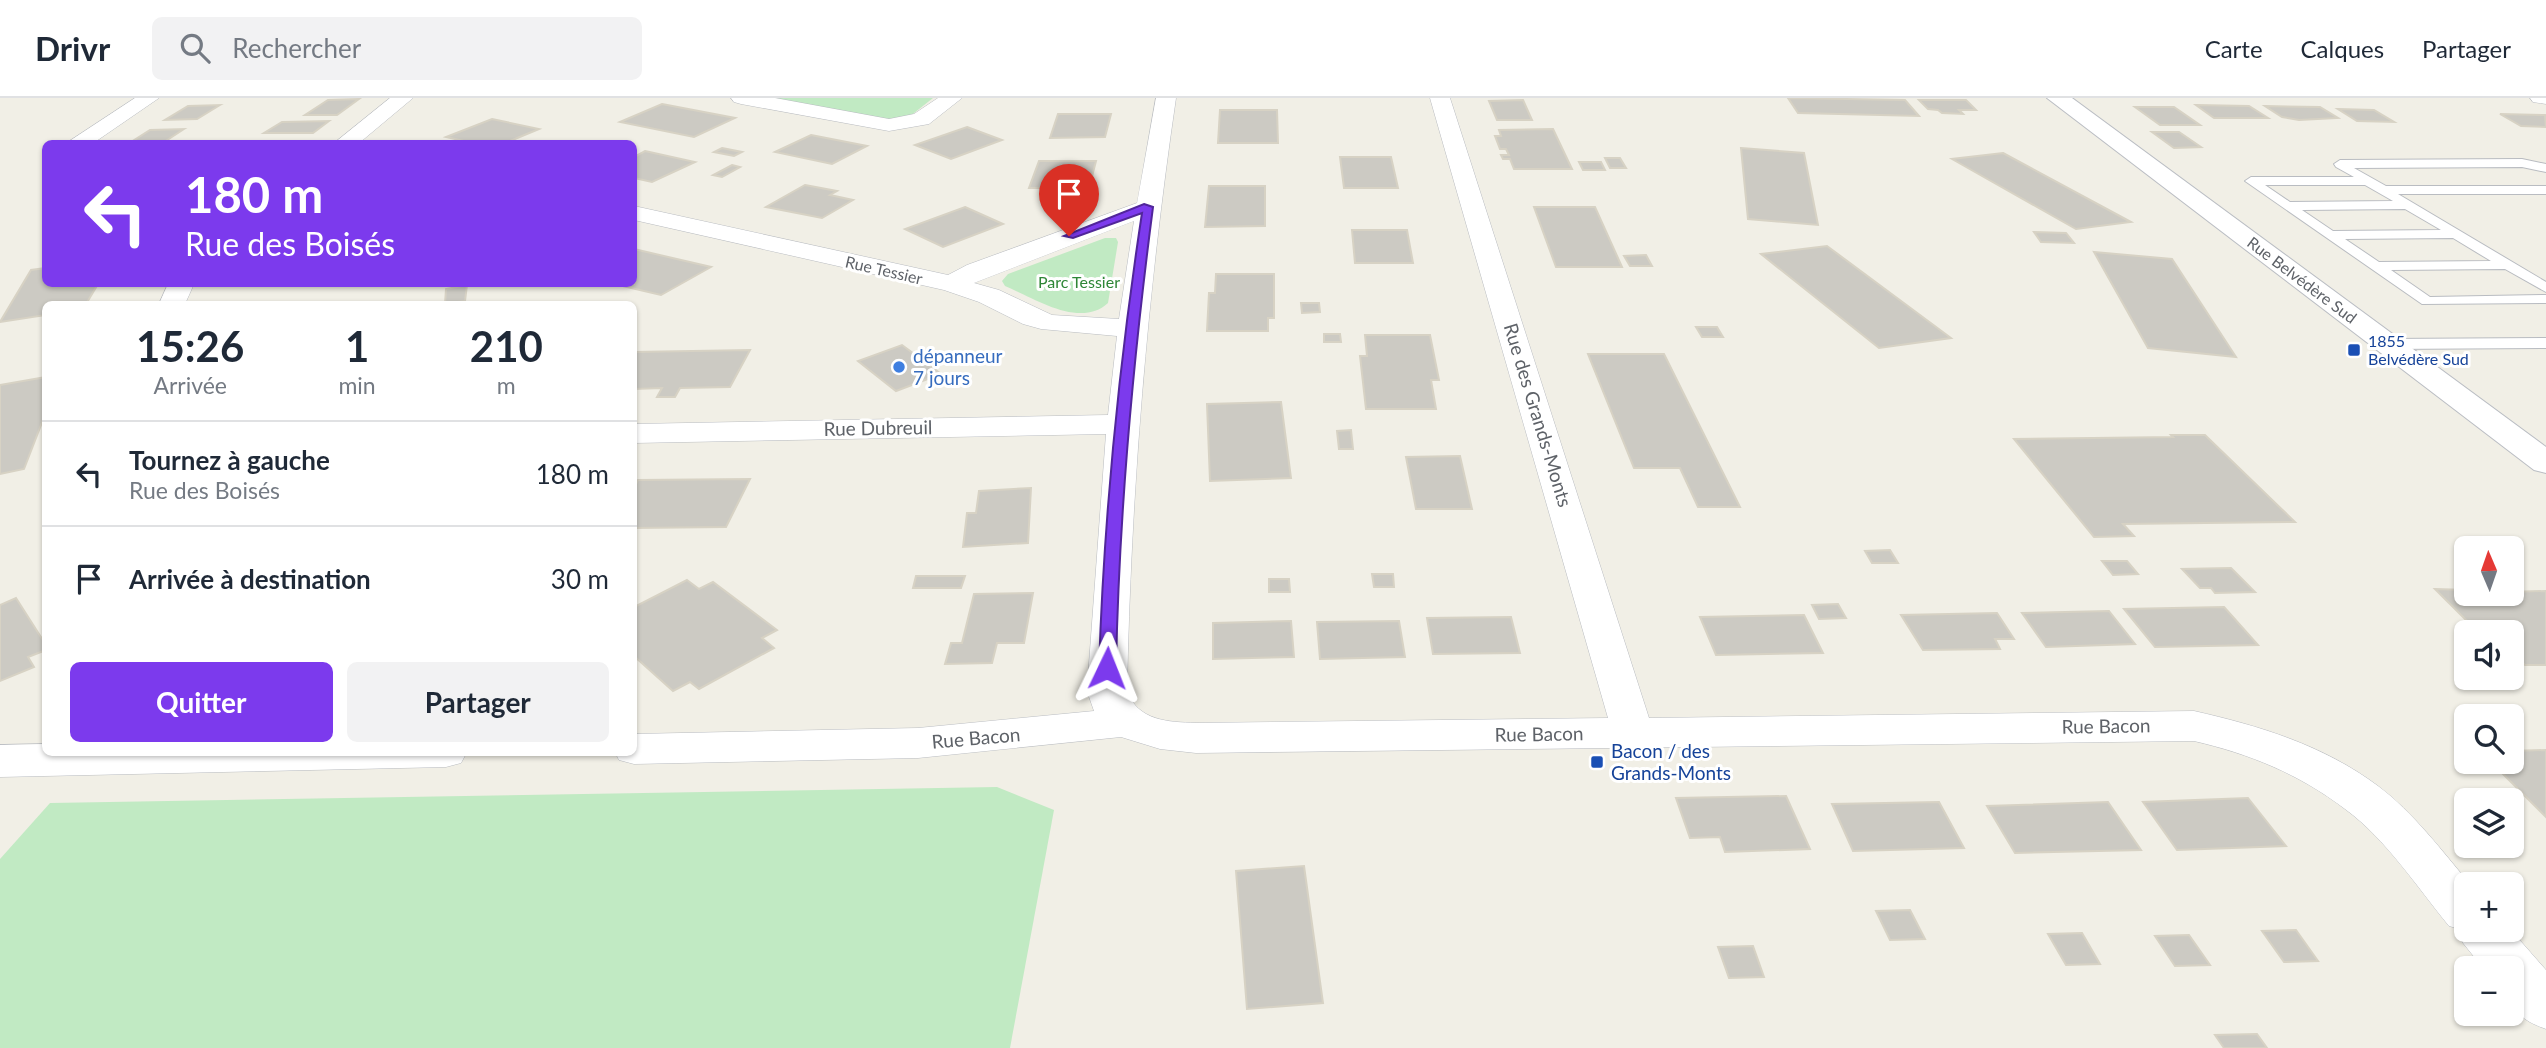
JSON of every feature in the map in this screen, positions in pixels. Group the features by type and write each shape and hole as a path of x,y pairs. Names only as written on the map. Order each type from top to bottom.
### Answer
{"street":[{"path":"82,140 149,98"},
{"path":"349,140 403,98"},
{"path":"741,98 889,125 921,119 952,98"},
{"path":"1126,722 1113,708 1107,691 1110,576 1131,328 1166,98"},
{"name":"Rue des Grands-Monts","path":"1440,98 1633,733"},
{"name":"Rue Belvédère Sud","path":"2058,98 2546,463"},
{"path":"2540,98 2546,98"},
{"path":"951,284 976,271 1148,207"},
{"name":"Rue Tessier","path":"637,213 951,284 989,296 1032,318 1051,323 1131,328"},
{"name":"Rue Dubreuil","path":"637,433 1122,424"},
{"name":"Rue Bacon","path":"637,749 918,743 1126,722 1164,737 1196,738 2194,726 2249,738 2306,762 2363,798 2401,835 2454,898"},
{"path":"0,761 248,756"},
{"path":"2491,942 2546,1007"}],"lane":[{"path":"2546,168 2522,163 2340,164 2546,288"},
{"path":"2368,181 2251,181 2427,301 2546,299"},
{"path":"2384,190 2546,190"},
{"path":"2288,206 2408,205"},
{"path":"2330,235 2456,234"},
{"path":"2376,266 2508,265"},
{"path":"2387,344 2546,343"}],"green space":[{"path":"766,98 933,98 909,117 894,120"},
{"name":"Parc Tessier","path":"1105,238 1116,238 1118,242 1108,303 1097,310 1084,313 1057,309 1005,286 1002,281 1008,274"},
{"path":"997,787 1054,810 1010,1048 0,1048 0,859 50,803"}],"building":[{"path":"1788,98 1905,100 1919,116 1798,113"},
{"path":"359,99 337,115 305,115 328,100"},
{"path":"1523,100 1532,120 1497,120 1489,101"},
{"path":"1919,100 1966,100 1976,110 1959,110 1963,114 1942,113 1928,109"},
{"path":"662,104 735,118 694,137 620,122"},
{"path":"220,105 197,119 165,120 188,106"},
{"path":"2196,105 2249,106 2268,118 2214,118"},
{"path":"2265,106 2320,107 2338,118 2299,120 2282,117"},
{"path":"2135,107 2174,107 2200,125 2160,125"},
{"path":"2338,109 2374,110 2394,122 2357,121"},
{"path":"1220,110 1277,110 1278,143 1218,143"},
{"path":"1058,114 1111,114 1105,137 1050,138"},
{"path":"2500,114 2545,115 2546,127 2521,126"},
{"path":"492,119 539,129 513,140 459,140 446,137"},
{"path":"329,121 313,133 264,133 282,122"},
{"path":"967,127 1002,140 951,159 915,145"},
{"path":"184,129 167,140 134,140 150,130"},
{"path":"1553,129 1572,169 1514,169 1510,159 1503,159 1501,155 1509,155 1506,149 1500,149 1495,136 1501,136 1499,130"},
{"path":"2152,132 2179,132 2201,147 2174,148"},
{"path":"811,135 867,146 832,164 775,152"},
{"path":"722,148 742,152 734,156 714,152"},
{"path":"1741,148 1804,153 1818,225 1748,219"},
{"path":"645,151 695,162 652,182 637,179 637,155"},
{"path":"2003,153 2131,222 2076,229 1952,159"},
{"path":"1340,157 1391,157 1398,188 1344,188"},
{"path":"1605,158 1620,158 1626,168 1610,168"},
{"path":"1039,161 1096,161 1089,188 1029,188"},
{"path":"1579,162 1601,162 1605,170 1583,170"},
{"path":"732,165 740,167 722,177 713,175"},
{"path":"805,185 837,191 830,195 853,200 822,218 766,207"},
{"path":"1209,186 1265,186 1265,226 1205,227"},
{"path":"965,207 1003,224 943,247 905,229"},
{"path":"1534,207 1595,207 1622,267 1556,267"},
{"path":"1352,230 1407,230 1413,263 1355,263"},
{"path":"2034,232 2066,233 2074,243 2041,242"},
{"path":"1827,246 1951,338 1879,348 1761,254"},
{"path":"637,250 711,267 661,295 627,287 637,287"},
{"path":"2094,252 2172,259 2236,357 2148,348"},
{"path":"1646,255 1652,266 1630,266 1624,256"},
{"path":"42,269 42,287 96,287 88,301 42,301 42,316 0,322 31,270"},
{"path":"1216,274 1274,274 1274,318 1268,318 1268,331 1207,331 1209,293 1215,293"},
{"path":"467,287 465,301 445,301 446,289"},
{"path":"1301,303 1319,303 1320,312 1302,313"},
{"path":"1696,327 1717,327 1723,337 1702,337"},
{"path":"1324,334 1340,334 1341,342 1324,342"},
{"path":"1365,335 1430,335 1439,380 1431,380 1436,409 1366,409 1360,356 1367,356"},
{"name":"dépanneur 7 jours","path":"902,345 941,374 896,391 858,361"},
{"path":"750,350 730,387 680,388 675,397 657,397 662,388 637,389 637,352"},
{"path":"1588,354 1664,354 1740,507 1698,507 1680,468 1634,468"},
{"path":"42,378 42,422 24,469 0,474 0,385"},
{"path":"1281,402 1291,478 1210,481 1207,404"},
{"path":"1351,430 1353,449 1339,449 1337,431"},
{"path":"2171,435 2205,435 2295,522 2123,524 2134,536 2094,537 2014,439 2173,437"},
{"path":"1460,456 1472,509 1416,509 1406,457"},
{"path":"750,479 726,527 637,528 638,480"},
{"path":"1031,488 1028,543 963,547 967,513 976,513 979,491"},
{"path":"1890,550 1898,563 1872,563 1865,551"},
{"path":"2102,561 2127,561 2138,574 2113,575"},
{"path":"2231,568 2255,592 2215,593 2211,588 2200,588 2182,569"},
{"path":"1372,574 1393,574 1394,587 1374,587"},
{"path":"916,576 965,576 961,588 913,588"},
{"path":"1269,579 1289,579 1290,592 1269,592"},
{"path":"687,580 699,589 713,582 777,630 762,638 774,648 699,689 690,682 673,691 637,659 637,605"},
{"path":"2435,589 2454,590 2454,606 2524,606 2524,592 2546,591 2546,665 2524,664 2524,620 2466,620"},
{"path":"1033,593 1024,643 997,643 992,663 945,664 951,643 962,643 974,594"},
{"path":"16,598 42,639 42,652 28,657 34,667 0,681 0,605"},
{"path":"1838,604 1846,618 1819,619 1812,605"},
{"path":"2224,607 2258,645 2155,647 2124,609"},
{"path":"2109,611 2135,644 2046,647 2022,613"},
{"path":"1997,613 2014,639 1995,639 2000,649 1923,650 1901,615"},
{"path":"1804,615 1823,653 1716,655 1700,617"},
{"path":"1511,617 1520,653 1433,654 1427,618"},
{"path":"1291,621 1294,657 1213,659 1213,623"},
{"path":"1399,621 1405,657 1320,659 1317,622"},
{"path":"2546,750 2546,817 2524,795 2524,788 2517,788 2503,774 2524,774 2524,751"},
{"path":"1786,796 1810,849 1725,852 1720,837 1690,838 1676,798"},
{"path":"2248,798 2286,846 2177,850 2143,802"},
{"path":"1939,802 1964,848 1853,851 1832,804"},
{"path":"2108,802 2141,850 2015,853 1987,806"},
{"path":"1304,866 1323,1003 1247,1009 1236,871"},
{"path":"1910,910 1925,939 1890,940 1876,911"},
{"path":"2296,930 2318,961 2284,962 2262,931"},
{"path":"2082,933 2100,964 2066,965 2048,934"},
{"path":"2189,935 2210,965 2175,966 2155,936"},
{"path":"1753,946 1764,977 1729,978 1718,947"},
{"path":"2257,1034 2267,1048 2224,1048 2215,1035"}],"place":[{"name":"1855 Belvédère Sud","path":"2354,350"},
{"name":"dépanneur 7 jours","path":"899,367"},
{"name":"Bacon / des Grands-Monts","path":"1597,762"}],"route":[{"path":"1069,236 1148,207 1131,328 1124,405 1110,576 1107,668"}]}
